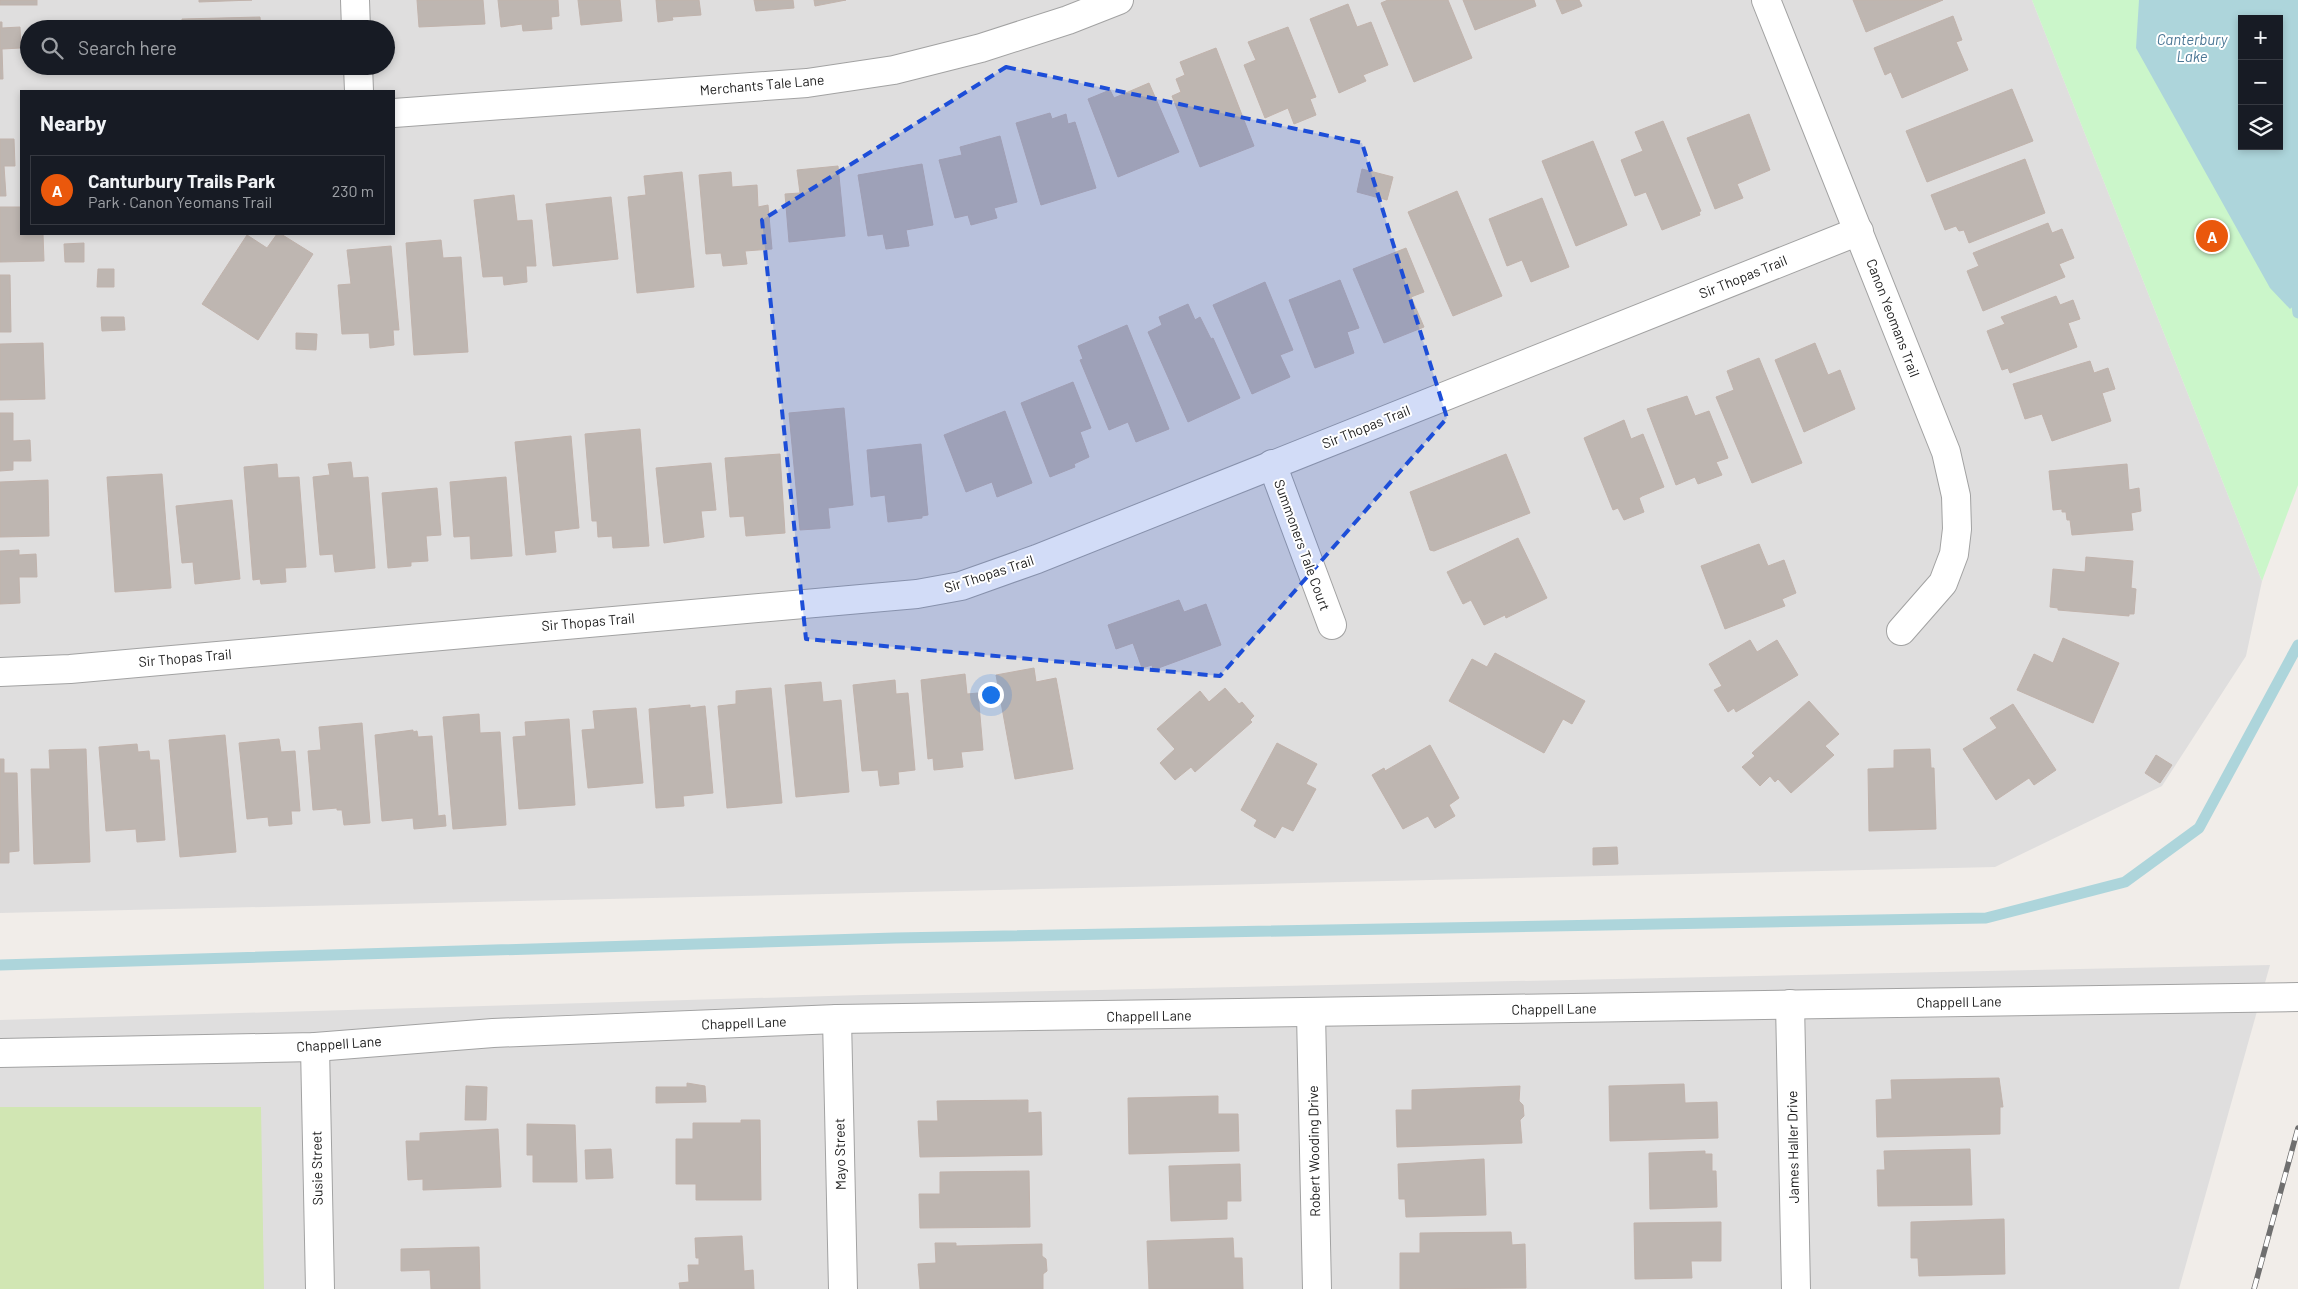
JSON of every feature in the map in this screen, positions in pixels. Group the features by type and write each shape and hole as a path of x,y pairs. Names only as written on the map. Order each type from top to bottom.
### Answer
{"street":[{"path":"355,0 356,20"},
{"name":"Merchants Tale Lane","path":"395,113 806,83 894,70 981,48 1068,20 1119,0"},
{"name":"Canon Yeomans Trail","path":"1766,0 1946,452 1956,496 1958,529 1954,554 1943,583 1901,631"},
{"path":"358,75 359,90"},
{"name":"Sir Thopas Trail","path":"0,672 70,669 917,594 961,586 995,575 1859,231"},
{"name":"Summoners Tale Court","path":"1272,464 1332,625"},
{"name":"Chappell Lane","path":"0,1053 315,1047 493,1033 837,1019 1311,1014 1790,1004 2298,997"},
{"name":"James Haller Drive","path":"1790,1004 1796,1289"},
{"name":"Robert Wooding Drive","path":"1311,1014 1317,1289"},
{"name":"Mayo Street","path":"837,1019 844,1289"},
{"name":"Susie Street","path":"315,1047 320,1289"}],"highlighted area":[{"path":"1006,67 1362,143 1447,418 1220,676 806,639 762,220"}],"shaded area":[{"path":"0,0 2032,0 2262,581 2246,656 2162,786 1995,867 0,913"},
{"path":"2270,965 2179,1289 0,1289 0,1020 863,995"}],"green space":[{"path":"2032,0 2298,0 2298,485 2262,581"},
{"path":"0,1107 261,1107 264,1289 0,1289"}],"water":[{"name":"Canterbury Lake","path":"2139,0 2298,0 2298,302 2290,309 2270,288 2136,48"}],"building":[{"path":"0,0 37,0 37,5 0,5"},
{"path":"199,0 252,0 199,2"},
{"path":"417,0 483,0 485,24 419,27"},
{"path":"498,0 558,0 559,16 551,17 552,29 523,31 522,24 501,27"},
{"path":"578,0 620,0 622,21 581,25"},
{"path":"656,0 699,0 701,15 672,17 673,20 658,22"},
{"path":"754,0 793,0 794,8 756,11"},
{"path":"814,0 846,0 815,6"},
{"path":"1388,0 1448,0 1472,58 1414,82 1381,3"},
{"path":"1463,0 1534,0 1536,6 1475,30"},
{"path":"1556,0 1579,0 1582,6 1562,14"},
{"path":"1853,0 1943,0 1866,32"},
{"path":"1348,4 1357,27 1371,22 1388,65 1363,75 1366,81 1339,93 1310,19"},
{"path":"1953,16 1962,40 1956,42 1968,70 1902,98 1891,72 1885,75 1874,48"},
{"path":"260,17 260,20 182,20"},
{"path":"0,22 2,22 2,28 20,27 20,48 2,49 3,79 0,79"},
{"path":"1288,27 1316,97 1310,99 1316,115 1294,124 1288,108 1265,118 1244,65 1256,60 1248,42"},
{"path":"1216,48 1254,146 1200,167 1172,96 1181,92 1176,79 1185,75 1180,62"},
{"path":"1149,83 1179,152 1118,177 1088,99 1110,90 1114,98"},
{"path":"2012,89 2033,141 1927,182 1906,131"},
{"path":"1050,113 1052,119 1066,114 1068,124 1075,122 1096,188 1041,205 1016,123"},
{"path":"1749,114 1770,170 1737,184 1743,198 1715,209 1687,138"},
{"path":"1663,121 1701,211 1699,212 1700,215 1662,230 1646,192 1635,196 1621,160 1643,151 1635,132"},
{"path":"1000,136 1017,202 994,208 997,218 971,225 968,215 955,218 939,160 962,155 960,147"},
{"path":"0,139 14,139 15,166 4,166 6,196 0,196"},
{"path":"1593,141 1627,225 1576,246 1542,161"},
{"path":"2025,159 2045,213 1969,243 1964,230 1959,231 1956,226 1945,230 1931,195"},
{"path":"922,164 933,225 906,230 909,246 886,249 883,234 868,236 858,175"},
{"path":"838,166 845,236 789,242 785,194 800,193 797,170"},
{"path":"1362,169 1393,177 1387,200 1357,192"},
{"path":"682,172 694,287 637,293 628,197 646,195 644,176"},
{"path":"731,172 732,187 757,185 758,207 768,205 772,249 745,251 747,264 723,266 721,253 706,254 699,175"},
{"path":"1457,191 1502,296 1453,316 1408,212"},
{"path":"514,195 517,221 532,220 536,266 526,266 527,282 504,285 503,276 483,277 474,200"},
{"path":"611,197 618,259 553,266 546,204"},
{"path":"1542,198 1569,267 1531,282 1522,260 1507,266 1489,219"},
{"path":"0,207 20,207 20,235 43,235 44,261 0,262"},
{"path":"2048,223 2052,233 2062,229 2074,258 2059,264 2065,277 1983,311 1967,271 1979,266 1973,253"},
{"path":"247,235 267,248 276,235 283,235 313,254 258,340 202,304"},
{"path":"441,240 443,258 461,257 468,352 414,355 406,243"},
{"path":"84,243 84,262 65,262 64,244"},
{"path":"391,246 399,330 393,330 394,345 370,348 369,333 342,334 338,285 351,284 347,250"},
{"path":"1406,248 1424,292 1411,297 1424,327 1384,343 1353,269"},
{"path":"98,269 114,269 114,287 97,287"},
{"path":"0,275 10,275 11,332 0,332"},
{"path":"1340,280 1359,328 1347,332 1354,353 1315,368 1289,300"},
{"path":"1265,282 1293,350 1280,355 1290,377 1252,394 1213,305"},
{"path":"2056,296 2060,305 2073,300 2080,319 2068,323 2077,347 2010,373 2008,368 2002,370 1987,331 2005,324 2001,317"},
{"path":"1188,304 1195,320 1200,317 1211,339 1213,338 1240,398 1188,422 1148,332 1162,325 1159,317"},
{"path":"101,317 124,317 125,330 102,331"},
{"path":"1127,325 1169,429 1136,442 1128,422 1109,430 1080,360 1083,359 1078,346"},
{"path":"296,333 317,334 316,350 296,349"},
{"path":"43,343 45,399 0,400 0,344"},
{"path":"1815,343 1828,375 1840,370 1855,409 1804,432 1775,360"},
{"path":"1759,358 1802,463 1752,483 1716,397 1734,390 1727,371"},
{"path":"2090,361 2094,373 2108,368 2115,389 2102,393 2111,421 2052,441 2042,414 2025,419 2013,384"},
{"path":"1073,382 1091,428 1080,432 1089,457 1074,464 1075,467 1050,477 1021,403"},
{"path":"1687,396 1695,416 1709,411 1728,458 1716,462 1722,475 1698,484 1695,477 1676,485 1647,409"},
{"path":"844,408 853,505 828,508 830,528 800,530 789,413"},
{"path":"1005,411 1032,483 997,497 992,482 966,492 944,435"},
{"path":"0,413 13,413 13,441 30,440 31,461 13,461 13,470 0,471"},
{"path":"1624,420 1631,439 1643,434 1664,487 1639,498 1644,512 1624,520 1618,508 1613,510 1584,438"},
{"path":"640,429 649,546 613,548 612,536 598,537 597,521 592,521 585,434"},
{"path":"571,436 579,528 554,531 556,552 526,555 515,442"},
{"path":"921,444 928,515 922,516 922,518 888,522 885,495 871,497 867,450"},
{"path":"780,454 785,533 746,536 744,516 730,517 725,458"},
{"path":"1506,454 1530,513 1434,551 1430,550 1410,492"},
{"path":"351,462 353,478 368,477 375,568 335,572 333,554 320,555 313,477 330,475 328,464"},
{"path":"711,463 716,510 701,511 704,537 664,543 656,468"},
{"path":"277,464 278,478 299,477 306,567 285,568 286,582 261,584 260,579 253,580 244,467"},
{"path":"2127,464 2129,490 2139,488 2141,511 2131,513 2133,530 2072,535 2070,520 2067,520 2066,512 2062,512 2062,509 2053,510 2049,471"},
{"path":"162,474 171,588 115,592 107,477"},
{"path":"506,477 512,556 471,559 470,536 454,537 450,482"},
{"path":"48,480 49,536 0,537 0,482"},
{"path":"437,488 441,535 426,536 428,561 411,562 411,566 388,568 382,493"},
{"path":"232,500 240,579 195,584 193,562 182,563 176,506"},
{"path":"1518,538 1547,598 1506,618 1505,615 1484,625 1471,600 1463,604 1447,572"},
{"path":"1759,544 1768,566 1784,560 1796,593 1782,599 1785,606 1725,629 1701,566"},
{"path":"19,550 19,555 36,554 37,577 19,577 20,603 0,604 0,551"},
{"path":"2086,557 2133,561 2131,588 2136,589 2134,614 2129,614 2129,616 2058,610 2058,608 2050,607 2053,569 2085,572"},
{"path":"1179,600 1184,612 1206,604 1221,645 1153,670 1152,665 1142,668 1133,643 1116,649 1108,625"},
{"path":"2063,638 2119,663 2093,723 2017,690 2034,654 2053,663"},
{"path":"1750,640 1757,652 1777,640 1798,675 1736,712 1734,708 1728,712 1714,690 1722,686 1709,664"},
{"path":"1495,653 1585,701 1572,724 1563,719 1544,753 1449,701 1472,659 1487,667"},
{"path":"1034,668 1036,682 1056,678 1073,769 1015,779 996,675"},
{"path":"965,674 967,694 978,693 983,750 961,752 963,767 934,770 933,758 928,759 921,680"},
{"path":"895,680 896,694 908,693 915,770 898,772 899,784 880,786 878,770 862,771 853,685"},
{"path":"821,682 823,702 841,700 849,792 796,797 785,685"},
{"path":"771,688 782,803 727,808 718,706 736,704 736,691"},
{"path":"1225,688 1239,704 1242,702 1254,716 1250,720 1252,722 1195,772 1191,767 1175,780 1160,763 1175,749 1157,729 1200,691 1209,702"},
{"path":"1809,701 1839,734 1825,746 1834,755 1791,793 1778,779 1775,782 1770,776 1760,786 1742,767 1755,756 1752,753"},
{"path":"2013,704 2056,770 2034,785 2029,778 1996,800 1963,749 1997,728 1990,718"},
{"path":"690,705 690,708 705,706 713,793 683,796 684,806 656,808 649,709"},
{"path":"636,708 643,783 588,788 582,730 595,729 593,711"},
{"path":"479,714 480,733 500,732 506,825 453,829 443,717"},
{"path":"569,719 575,805 519,809 513,737 526,736 525,722"},
{"path":"362,723 370,823 344,825 342,810 337,810 337,808 313,810 308,751 321,750 319,727"},
{"path":"413,730 413,732 417,731 418,737 432,736 438,816 445,815 446,826 414,829 413,818 382,821 375,735"},
{"path":"225,735 236,852 180,857 169,740"},
{"path":"279,739 281,752 295,751 300,811 291,811 292,824 269,826 268,817 247,819 239,743"},
{"path":"1277,743 1317,764 1306,784 1316,789 1293,831 1282,826 1275,838 1254,826 1257,820 1241,810"},
{"path":"137,744 138,752 149,751 150,760 159,760 165,840 137,842 136,829 106,831 99,747"},
{"path":"1430,745 1459,798 1449,805 1455,816 1435,828 1428,816 1403,829 1372,775 1384,768 1385,771"},
{"path":"86,749 90,862 34,864 31,769 50,769 49,750"},
{"path":"1930,749 1931,768 1934,768 1936,829 1869,831 1868,769 1894,768 1894,750"},
{"path":"2156,755 2172,765 2160,783 2145,773"},
{"path":"0,759 4,759 4,773 17,773 19,851 9,852 9,863 0,863"},
{"path":"1617,847 1618,864 1593,865 1593,848"},
{"path":"1999,1078 2003,1107 2000,1107 2000,1134 1877,1137 1876,1100 1892,1099 1891,1080"},
{"path":"687,1083 705,1086 706,1102 656,1103 656,1087 687,1087"},
{"path":"1684,1084 1685,1103 1717,1102 1718,1138 1610,1141 1609,1086"},
{"path":"466,1086 487,1087 486,1120 465,1120"},
{"path":"1520,1086 1519,1101 1523,1105 1524,1116 1520,1120 1522,1143 1397,1147 1396,1110 1412,1110 1412,1090"},
{"path":"1218,1096 1218,1114 1238,1114 1239,1151 1129,1154 1128,1098"},
{"path":"1028,1100 1028,1113 1041,1112 1042,1155 920,1157 918,1121 938,1121 937,1101"},
{"path":"741,1120 760,1120 761,1200 696,1200 696,1184 676,1184 676,1139 693,1139 693,1123 741,1123"},
{"path":"527,1124 575,1125 577,1182 533,1182 533,1155 527,1155"},
{"path":"498,1129 501,1187 423,1190 423,1179 408,1180 406,1141 420,1141 420,1133"},
{"path":"611,1149 613,1178 586,1179 585,1150"},
{"path":"1970,1149 1972,1205 1878,1206 1877,1170 1885,1170 1884,1151"},
{"path":"1705,1151 1705,1154 1712,1154 1712,1171 1716,1171 1717,1207 1650,1209 1649,1153"},
{"path":"1484,1159 1486,1215 1406,1217 1405,1199 1399,1199 1398,1164"},
{"path":"1240,1164 1241,1201 1227,1201 1227,1219 1171,1221 1169,1166"},
{"path":"1029,1171 1030,1227 920,1228 919,1194 940,1194 940,1172"},
{"path":"2004,1219 2005,1274 1919,1276 1918,1258 1911,1258 1911,1222"},
{"path":"1721,1222 1721,1261 1691,1261 1692,1278 1635,1279 1634,1223"},
{"path":"1511,1232 1512,1245 1525,1244 1526,1288 1400,1289 1400,1253 1420,1253 1420,1233"},
{"path":"742,1236 744,1271 753,1270 754,1289 680,1289 679,1283 689,1282 688,1265 699,1265 699,1258 696,1258 695,1238"},
{"path":"1233,1238 1234,1258 1242,1258 1243,1289 1149,1289 1147,1241"},
{"path":"935,1243 956,1243 956,1246 1042,1244 1042,1256 1046,1259 1047,1271 1043,1274 1043,1289 920,1289 918,1264 936,1263"},
{"path":"479,1247 480,1289 431,1289 430,1270 401,1271 401,1249"}],"waterway":[{"path":"2295,290 2298,313"},
{"path":"0,965 895,938 1986,918 2125,882 2199,828 2298,645"}],"railway":[{"path":"2254,1289 2298,1128"}],"place":[{"name":"Canturbury Trails Park","path":"2212,236"}]}
